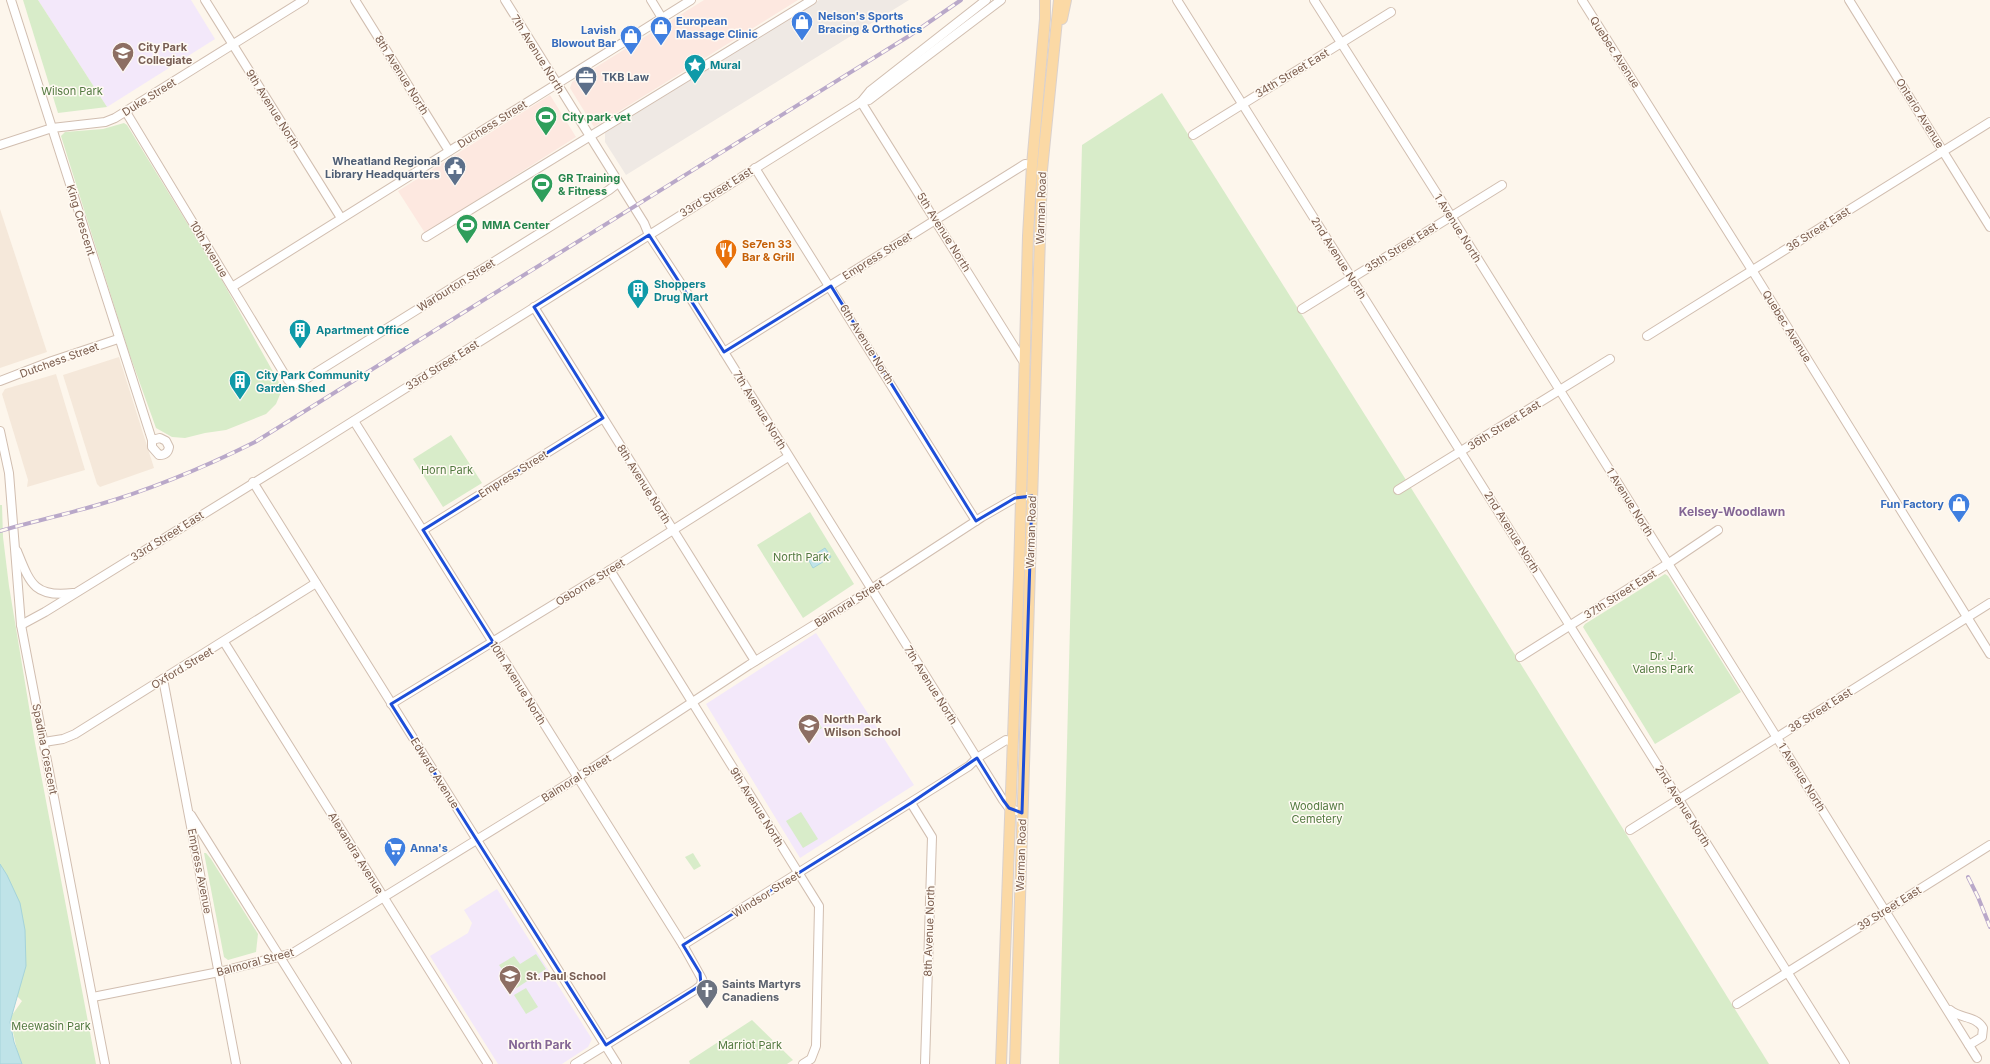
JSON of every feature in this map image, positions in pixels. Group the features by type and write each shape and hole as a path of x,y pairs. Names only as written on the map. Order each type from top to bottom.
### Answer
{"main road":[{"path":"1038,0 1045,19"},
{"name":"Warman Road","path":"1001,1064 1032,165 1045,19 1045,0"},
{"name":"Warman Road","path":"1015,1064 1042,170 1059,0"},
{"path":"1055,40 1066,0"}],"street":[{"name":"King Crescent","path":"11,0 118,339 152,440"},
{"name":"9th Avenue North","path":"205,0 341,218"},
{"name":"Duke Street","path":"0,145 52,128 105,122 126,112 304,0"},
{"name":"8th Avenue North","path":"355,0 449,151"},
{"name":"7th Avenue North","path":"505,0 644,223 649,235 724,352 788,457 1009,808"},
{"path":"651,0 662,18"},
{"name":"Duchess Street","path":"232,287 691,0"},
{"path":"426,237 812,0"},
{"name":"33rd Street East","path":"21,625 76,593 253,482 354,421 861,102 870,91 986,0"},
{"name":"33rd Street East","path":"861,102 870,100 1001,0"},
{"name":"2nd Avenue North","path":"1177,0 1845,1064"},
{"name":"1 Avenue North","path":"1314,0 1451,216 1559,391 1669,563 1977,1058"},
{"name":"Quebec Avenue","path":"1582,0 1752,270 1990,654"},
{"name":"Ontario Avenue","path":"1849,0 1990,227"},
{"name":"34th Street East","path":"1193,135 1391,12"},
{"name":"5th Avenue North","path":"861,102 1025,364"},
{"name":"10th Avenue","path":"126,112 288,380 293,385"},
{"name":"36 Street East","path":"1647,336 1990,122"},
{"name":"Empress Street","path":"724,352 1025,164 1032,165"},
{"name":"6th Avenue North","path":"755,168 831,286 976,521"},
{"name":"Warburton Street","path":"293,385 332,363 610,190 618,183"},
{"name":"35th Street East","path":"1302,309 1502,185"},
{"name":"8th Avenue North","path":"534,307 755,661"},
{"name":"Dutchess Street","path":"0,381 52,361 118,339"},
{"name":"36th Street East","path":"1398,490 1610,359"},
{"name":"Empress Street","path":"423,530 603,418"},
{"name":"10th Avenue North","path":"354,421 683,945"},
{"name":"Spadina Crescent","path":"0,432 9,473 21,625 105,1064"},
{"name":"Osborne Street","path":"391,704 610,570 788,457"},
{"name":"Edward Avenue","path":"253,482 617,1064"},
{"name":"Balmoral Street","path":"93,997 219,972 293,953 577,778 680,712 691,702 976,521 1015,498 1021,496 1032,496"},
{"name":"37th Street East","path":"1520,657 1571,626 1718,530"},
{"path":"14,545 25,570 39,590 45,593 60,595 76,593"},
{"name":"9th Avenue North","path":"610,570 819,906 816,1046 811,1059 803,1064"},
{"name":"Oxford Street","path":"44,742 63,739 75,734 316,583"},
{"name":"38 Street East","path":"1630,830 1990,603"},
{"name":"Alexandra Avenue","path":"224,642 488,1064"},
{"name":"Empress Avenue","path":"163,679 236,1064"},
{"name":"Windsor Street","path":"683,945 911,803 969,766 977,758 1006,740 1012,742"},
{"name":"8th Avenue North","path":"911,803 932,837 925,1064"},
{"path":"1009,808 1022,813"},
{"path":"188,811 347,1064"},
{"name":"39 Street East","path":"1737,1004 1990,844"},
{"path":"575,1064 606,1046 701,985 702,980 700,973 683,945"},
{"name":"1 Avenue North","path":"1945,1005 1956,1014 1976,1020 1983,1028 1982,1037 1969,1045"}],"highlighted area":[{"path":"649,235 724,352 831,286 976,521 1015,498 1032,496 1022,813 1009,808 977,758 911,803 683,945 700,973 701,985 606,1045 391,704 493,642 423,530 603,418 534,307"}],"shaded area":[{"name":"City Park Collegiate","path":"38,0 191,0 215,39 107,107"},
{"path":"704,0 798,0 594,127 570,88 572,82"},
{"path":"819,0 909,0 626,175 605,142 605,133"},
{"path":"550,95 576,137 425,233 398,191"},
{"path":"0,209 47,352 0,368"},
{"path":"119,357 154,468 100,487 97,484 63,375"},
{"path":"56,374 85,470 27,487 28,480 2,394 5,389"},
{"name":"North Park Wilson School","path":"816,633 914,785 800,858 706,704"},
{"name":"St. Paul School","path":"497,889 592,1039 588,1047 562,1064 498,1064 430,956 468,933 472,923 464,910"}],"green space":[{"name":"Wilson Park","path":"23,0 38,0 107,107 58,113"},
{"name":"Woodlawn Cemetery","path":"1162,93 1435,526 1769,1064 1059,1064 1082,145"},
{"name":"Wilson Park","path":"124,123 127,125 219,275 281,386 281,392 276,404 266,414 226,430 185,438 172,437 156,428 128,350 61,136 65,132 103,129"},
{"name":"Horn Park","path":"451,435 482,483 443,507 413,459"},
{"name":"Meewasin Park","path":"0,505 2,505 3,537 9,586 35,743 96,1064 20,1064 10,1018 22,1001 7,986 0,884"},
{"name":"North Park","path":"810,512 854,584 803,618 757,545"},
{"name":"Dr. J. Valens Park","path":"1665,574 1668,576 1741,692 1655,744 1583,627 1585,624"},
{"path":"818,721 822,728 808,737 804,730"},
{"path":"801,812 818,839 803,848 786,821"},
{"path":"204,853 206,853 211,859 258,934 256,952 228,960 224,957"},
{"path":"693,853 701,866 694,870 685,857"},
{"path":"536,954 546,969 515,989 499,965 514,956 520,964"},
{"path":"526,988 538,1007 526,1014 514,995"},
{"name":"Marriot Park","path":"752,1020 793,1060 787,1064 690,1064 689,1061"}],"water":[{"path":"825,548 831,557 813,568 808,559"},
{"path":"0,864 7,875 20,903 25,930 26,966 10,1022 14,1042 22,1064 0,1064"}],"railway":[{"path":"0,531 115,500 156,486 216,461 255,442 909,36 961,0"},
{"path":"1968,877 1990,927"}],"place":[{"name":"Nelson's Sports Bracing & Orthotics","path":"802,42"},
{"name":"European Massage Clinic","path":"661,46"},
{"name":"Lavish Blowout Bar","path":"631,56"},
{"name":"City Park Collegiate","path":"123,72"},
{"name":"Mural","path":"695,84"},
{"name":"TKB Law","path":"586,96"},
{"name":"City park vet","path":"546,136"},
{"name":"Wheatland Regional Library Headquarters","path":"455,186"},
{"name":"GR Training & Fitness","path":"542,204"},
{"name":"MMA Center","path":"467,244"},
{"name":"Se7en 33 Bar & Grill","path":"726,270"},
{"name":"Shoppers Drug Mart","path":"638,310"},
{"name":"Apartment Office","path":"300,350"},
{"name":"City Park Community Garden Shed","path":"240,400"},
{"name":"Fun Factory","path":"1959,524"},
{"name":"North Park Wilson School","path":"809,744"},
{"name":"Anna's","path":"395,868"},
{"name":"St. Paul School","path":"510,996"},
{"name":"Saints Martyrs Canadiens","path":"707,1010"}],"district":[{"name":"Kelsey-Woodlawn","path":"1732,512"},
{"name":"North Park","path":"540,1045"}]}
